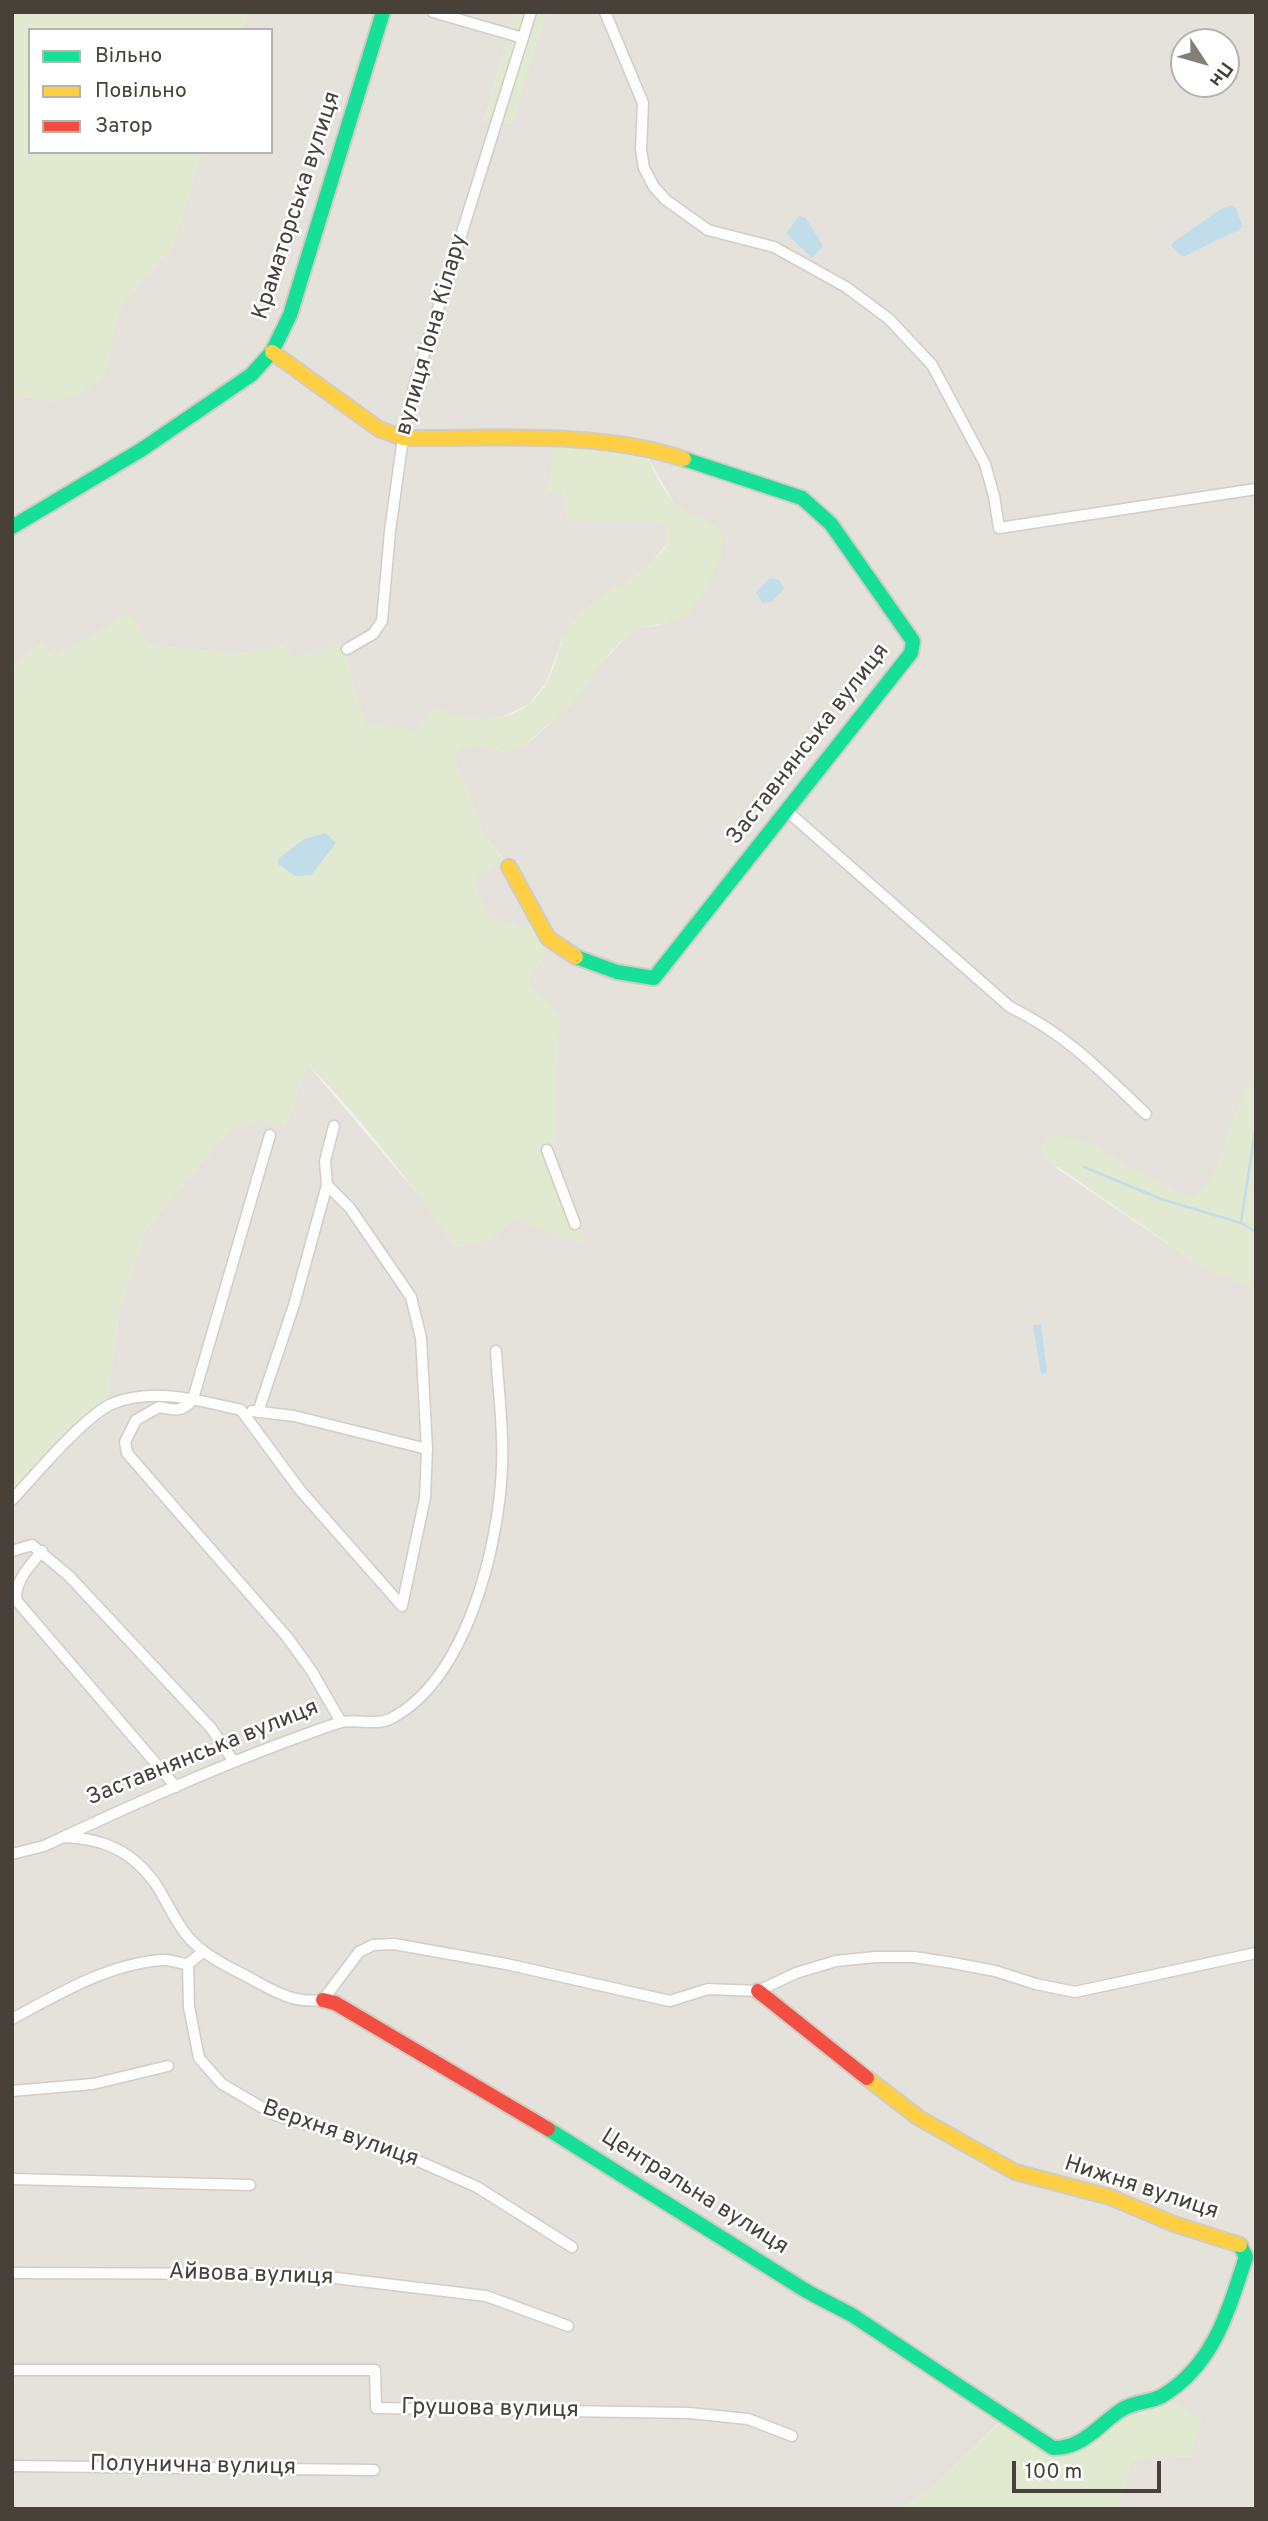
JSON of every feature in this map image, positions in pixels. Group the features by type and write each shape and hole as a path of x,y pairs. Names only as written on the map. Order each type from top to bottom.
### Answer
{"street":[{"name":"Краматорська вулиця","path":"12,527 141,450 251,375 272,352 290,315 383,12"},
{"path":"433,12 523,38"},
{"name":"вулиця Іона Кілару","path":"347,649 373,634 382,621 390,531 403,438 416,379 531,12"},
{"path":"605,12 643,103 641,149 644,168 654,187 666,200 708,230 774,247 846,287 889,319 932,365 985,464 999,528 1256,489"},
{"name":"Заставнянська вулиця","path":"272,352 379,429 403,438 586,441 646,446 802,498 820,511 909,634 913,648 654,978 643,979 625,974 551,942 509,867"},
{"path":"787,811 1010,1007 1047,1025 1089,1059 1146,1114"},
{"path":"258,1412 294,1305 327,1185 325,1161 334,1126"},
{"path":"270,1135 193,1399 188,1406 178,1411 159,1407 136,1420 125,1442 127,1453 286,1637 311,1670 341,1722"},
{"path":"547,1150 575,1224"},
{"path":"241,1410 300,1490 402,1606 425,1498 427,1449 421,1338 411,1297 350,1208 327,1185"},
{"name":"Заставнянська вулиця","path":"12,1854 23,1853 63,1837 234,1762 341,1722 387,1721 432,1682 468,1625 478,1600 496,1521 502,1468 496,1350"},
{"path":"12,1500 94,1415 112,1403 139,1397 193,1399 241,1410 294,1416 427,1449"},
{"path":"12,1551 32,1545 42,1551 211,1728 234,1762"},
{"path":"42,1551 22,1577 16,1589 16,1600 176,1787"},
{"path":"63,1837 91,1838 110,1844 154,1882 172,1914 203,1952 283,1997 303,2002 323,2000 359,1952 373,1945 394,1944 506,1964 670,2001 708,1989 758,1991 808,1969 836,1961 875,1957 914,1957 953,1963 995,1971 1060,1991 1085,1992 1256,1953"},
{"path":"12,2020 61,1993 110,1972 166,1959 188,1964 203,1952"},
{"name":"Верхня вулиця","path":"188,1964 189,2007 199,2059 222,2084 275,2115 398,2152 477,2186 572,2247"},
{"name":"Нижня вулиця","path":"758,1991 805,2031 919,2118 1015,2172 1110,2197 1174,2224 1243,2246 1246,2257 1224,2329 1203,2360 1185,2380 1159,2398 1123,2408 1077,2444 1053,2448 1034,2435"},
{"name":"Центральна вулиця","path":"323,2000 335,2003 517,2109 808,2292 852,2315 1034,2435"},
{"path":"12,2091 93,2084 168,2066"},
{"path":"12,2179 250,2185"},
{"name":"Айвова вулиця","path":"12,2273 47,2271 302,2274 486,2296 568,2326"},
{"name":"Грушова вулиця","path":"12,2370 375,2370 376,2408 689,2413 748,2419 792,2435"},
{"name":"Полунична вулиця","path":"12,2466 374,2470"}],"shaded area":[{"path":"248,12 515,12 484,121 512,124 546,12 1256,12 1256,1068 1229,1131 1221,1163 1209,1184 1194,1196 1177,1193 1089,1144 1056,1168 1196,1263 1256,1289 1256,2509 1117,2509 1132,2460 1157,2455 1190,2457 1202,2419 1183,2409 1091,2427 1069,2441 1045,2449 1000,2422 933,2487 900,2509 12,2509 12,1497 108,1396 120,1307 146,1229 229,1130 261,1120 285,1127 308,1065 420,1197 455,1247 490,1240 515,1218 585,1245 579,1218 554,1155 555,1090 528,982 545,954 521,929 485,914 474,881 483,871 503,859 483,832 453,754 469,744 503,752 527,744 572,704 597,668 628,635 638,629 667,623 687,614 720,559 722,536 716,527 682,510 674,503 643,449 547,491 562,493 566,498 565,516 569,522 660,522 667,527 669,541 650,565 578,615 562,640 546,683 529,704 506,715 481,720 459,717 436,708 428,713 417,733 406,728 365,724 342,644 292,658 283,645 239,654 150,645 129,614 54,658 42,643 12,666 12,396 59,401 113,335 120,307 172,247 201,154 273,154 273,28 243,28","holes":["1236,208 1243,225 1239,230 1183,257 1173,242 1219,210"]}],"green space":[{"path":"12,12 248,12 243,28 28,28 28,154 201,154 172,247 120,307 106,374 80,395 59,401 12,396"},
{"path":"515,12 546,12 513,124 484,122"},
{"path":"553,445 643,449 663,488 674,502 685,511 715,525 722,537 717,566 706,589 688,613 674,621 643,628 629,635 606,658 575,701 518,749 502,751 474,745 453,754 483,832 503,860 483,871 474,881 485,914 521,929 543,921 557,944 545,954 528,982 561,1015 555,1090 554,1155 579,1218 585,1245 515,1218 490,1240 455,1247 386,1153 308,1065 285,1127 261,1120 229,1130 146,1229 120,1307 108,1396 12,1497 12,666 42,643 54,658 130,613 150,645 239,654 283,645 292,658 342,644 365,724 407,728 417,733 428,713 436,708 485,718 515,712 529,705 540,693 550,676 564,636 579,614 640,572 661,553 669,541 667,527 660,522 569,522 565,516 566,497 562,493 547,491"},
{"path":"1256,1068 1256,1289 1196,1263 1044,1157 1042,1146 1047,1139 1059,1134 1090,1144 1177,1193 1194,1195 1208,1181 1217,1165 1235,1113"},
{"path":"1157,2392 1202,2419 1191,2457 1157,2455 1132,2461 1117,2509 900,2509 933,2487 1001,2422 1046,2448 1069,2441"}],"water":[{"path":"1231,205 1236,208 1243,226 1239,230 1183,257 1171,246 1219,210"},
{"path":"799,216 806,218 823,246 812,258 786,233"},
{"path":"770,578 779,580 784,589 771,602 762,603 756,592"},
{"path":"325,833 336,843 311,875 295,876 278,864 279,858 304,839"},
{"path":"1041,1324 1047,1373 1041,1374 1033,1325"}],"waterway":[{"path":"1241,1222 1256,1125"},
{"path":"1084,1167 1161,1199 1241,1223 1256,1232"}],"traffic: fast":[{"path":"12,527 141,450 251,375 272,352 290,315 383,12"},
{"path":"576,957 617,972 654,978 911,653 913,641 831,524 802,498 684,459"},
{"path":"548,2129 808,2292 852,2315 1053,2448 1082,2440 1126,2407 1162,2396 1195,2369 1217,2335 1233,2297 1246,2257 1240,2245"}],"traffic: slow":[{"path":"272,352 379,429 403,438 509,437 581,440 651,450 684,459"},
{"path":"509,867 548,938 576,957"},
{"path":"867,2078 919,2118 1015,2172 1110,2197 1174,2224 1240,2245"}],"traffic: jam":[{"path":"758,1991 867,2078"},
{"path":"323,2000 335,2003 548,2129"}]}
